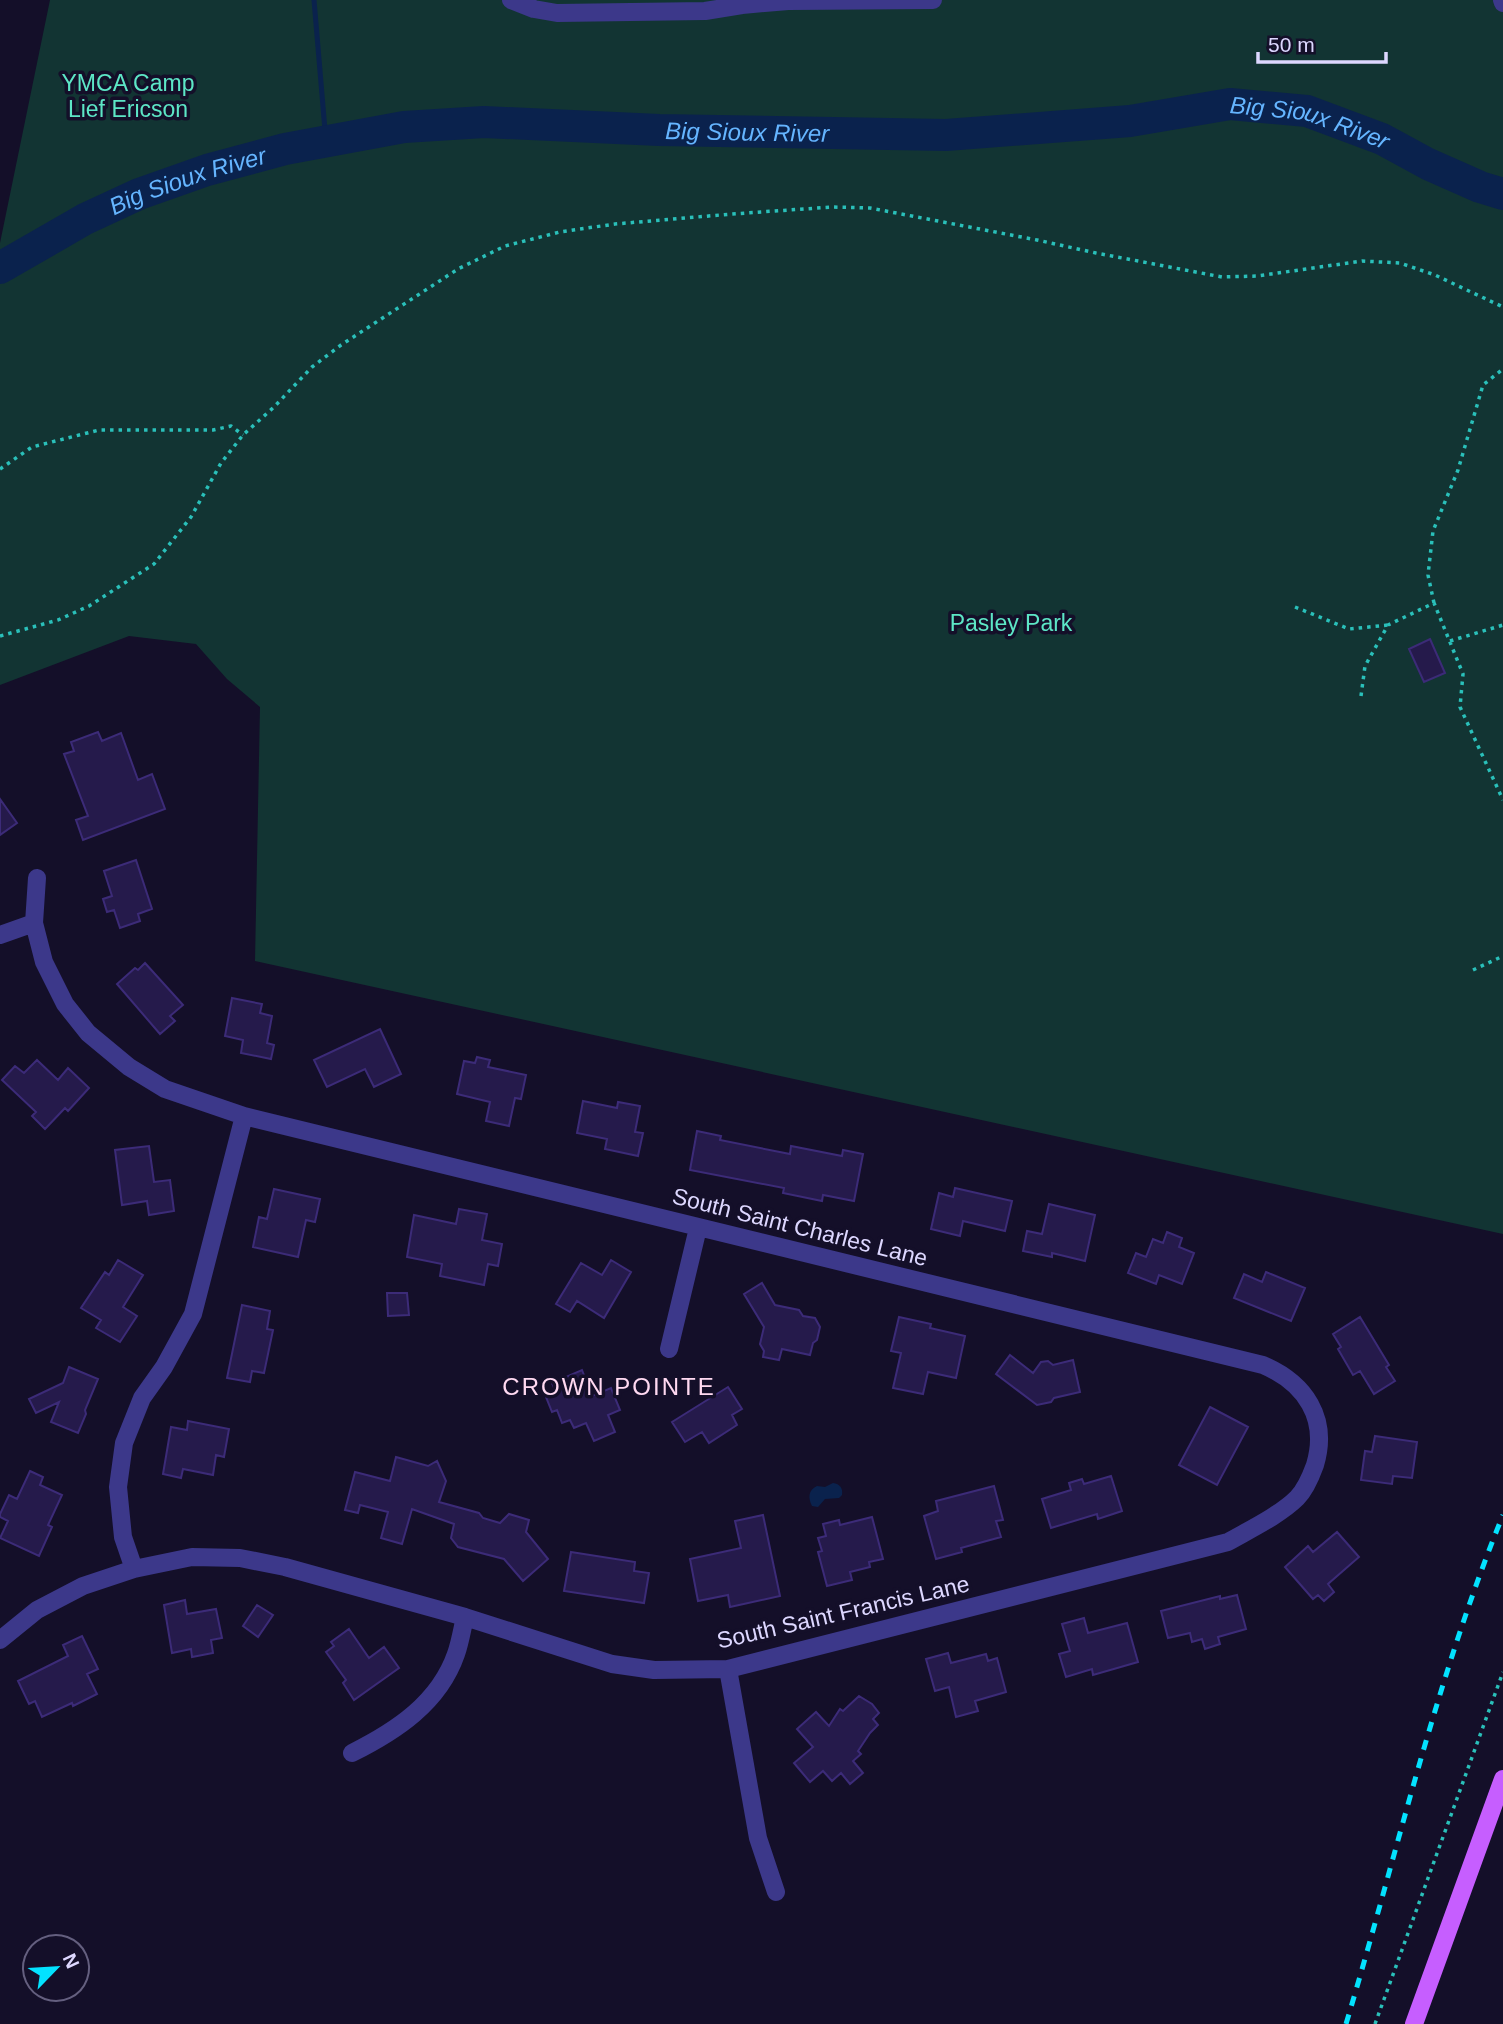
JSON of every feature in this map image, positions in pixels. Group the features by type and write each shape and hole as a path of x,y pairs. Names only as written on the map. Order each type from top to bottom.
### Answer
{"main road":[{"path":"1414,2024 1503,1779"}],"street":[{"path":"511,0 534,9 557,13 705,11 788,1 933,0"},
{"name":"South Saint Charles Lane","path":"37,878 34,923 44,962 65,1003 88,1033 129,1067 165,1089 244,1116 1262,1365 1280,1373 1298,1388 1310,1405 1318,1425"},
{"path":"0,934 34,923"},
{"path":"134,1569 123,1537 118,1487 124,1443 142,1398 164,1367 193,1314 244,1116"},
{"path":"669,1349 698,1228"},
{"name":"South Saint Francis Lane","path":"0,1640 37,1610 83,1586 134,1569 192,1557 240,1558 285,1567 465,1617 612,1664 654,1670 728,1669 1228,1542 1298,1498 1311,1478 1317,1458 1320,1440 1318,1425"},
{"path":"352,1753 383,1738 415,1715 441,1685 455,1656 465,1617"},
{"path":"728,1669 758,1838 776,1892"}],"path":[{"path":"0,636 58,620 89,606 154,564 191,517 221,463 243,435 312,367 341,345 458,269 505,246 560,232 615,224 832,206 870,208 1222,277 1258,276 1362,261 1400,262 1503,307"},
{"path":"1503,369 1483,385 1458,470 1433,531 1428,575 1434,603 1464,674 1460,707 1503,800"},
{"path":"0,469 32,447 99,430 213,430 231,426 243,435"},
{"path":"1294,607 1349,629 1388,625 1434,603"},
{"path":"1361,696 1365,666 1388,625"},
{"path":"1450,641 1503,625"},
{"path":"1473,970 1503,957"},
{"path":"1375,2024 1503,1672"}],"green space":[{"name":"Pasley Park","path":"50,0 1503,0 1503,1234 255,961 260,707 227,679 196,644 129,636 0,685 0,243"}],"water":[{"path":"838,1484 842,1495 839,1498 825,1499 818,1507 812,1506 810,1492 817,1486 825,1487"}],"building":[{"path":"1430,639 1445,673 1424,682 1409,649"},
{"path":"98,732 102,741 121,733 138,780 152,774 165,809 83,840 76,820 88,816 64,754 74,751 71,742"},
{"path":"0,799 17,823 0,835"},
{"path":"136,860 152,909 138,914 140,921 120,928 114,910 107,912 103,899 112,896 104,871"},
{"path":"145,963 183,1005 170,1016 175,1021 160,1034 117,984"},
{"path":"232,998 262,1004 260,1013 272,1016 267,1043 274,1045 271,1059 241,1053 243,1040 225,1036"},
{"path":"380,1029 401,1074 374,1087 365,1069 327,1087 314,1060"},
{"path":"477,1057 490,1060 488,1067 526,1075 521,1099 515,1098 509,1126 486,1121 490,1102 457,1094 464,1061 475,1063"},
{"path":"37,1060 58,1080 68,1068 89,1088 68,1111 65,1108 45,1129 32,1116 36,1112 2,1080 15,1066 24,1073"},
{"path":"583,1101 617,1108 618,1102 640,1106 635,1132 643,1133 638,1156 605,1149 607,1139 577,1133"},
{"path":"697,1131 721,1136 720,1140 790,1154 791,1146 842,1156 843,1150 863,1154 854,1201 823,1195 822,1201 783,1193 784,1188 690,1170"},
{"path":"149,1146 154,1182 170,1180 174,1211 149,1215 147,1201 122,1205 115,1150"},
{"path":"955,1188 1012,1201 1005,1231 963,1221 960,1236 931,1229 939,1193 953,1197"},
{"path":"274,1189 320,1199 315,1222 306,1220 298,1257 253,1247 259,1217 267,1219"},
{"path":"1049,1204 1095,1215 1085,1261 1052,1253 1052,1257 1023,1251 1027,1231 1042,1234"},
{"path":"459,1209 487,1214 482,1240 502,1244 498,1266 488,1264 484,1285 440,1276 442,1264 407,1257 414,1215 456,1224"},
{"path":"1167,1232 1182,1238 1179,1247 1194,1253 1182,1284 1159,1275 1156,1284 1128,1273 1136,1253 1146,1257 1153,1239 1163,1243"},
{"path":"118,1260 143,1275 123,1307 137,1316 120,1342 96,1328 101,1320 81,1308 105,1272 109,1275"},
{"path":"611,1260 631,1272 604,1318 577,1301 570,1312 556,1304 581,1263 602,1275"},
{"path":"1266,1272 1305,1288 1291,1321 1234,1298 1244,1274 1262,1282"},
{"path":"762,1283 775,1305 799,1310 803,1316 815,1318 820,1327 810,1355 782,1349 779,1360 763,1357 764,1351 760,1344 764,1327 744,1294"},
{"path":"387,1293 407,1293 409,1315 388,1316"},
{"path":"242,1305 270,1311 267,1329 273,1330 264,1373 252,1371 250,1382 227,1378"},
{"path":"899,1317 931,1324 930,1328 965,1336 956,1378 928,1372 923,1394 893,1388 901,1353 891,1351"},
{"path":"1360,1317 1389,1365 1386,1367 1395,1381 1374,1394 1360,1371 1353,1375 1333,1334"},
{"path":"1010,1355 1033,1373 1041,1362 1048,1361 1053,1365 1073,1360 1080,1392 1037,1405 996,1374"},
{"path":"69,1367 98,1379 78,1433 51,1422 59,1402 36,1413 29,1399 63,1383"},
{"path":"582,1370 592,1396 611,1388 620,1410 608,1415 615,1432 594,1441 586,1423 574,1428 570,1420 562,1423 557,1410 552,1412 546,1397 556,1393 552,1383"},
{"path":"728,1387 742,1409 732,1415 737,1425 709,1443 702,1432 685,1442 672,1422"},
{"path":"1210,1407 1248,1427 1217,1485 1179,1465"},
{"path":"188,1421 229,1429 224,1457 216,1455 213,1475 183,1469 181,1478 163,1474 171,1427 187,1430"},
{"path":"1375,1436 1417,1442 1412,1478 1393,1476 1392,1484 1361,1480 1365,1451 1372,1452"},
{"path":"396,1457 428,1466 437,1461 446,1481 439,1502 479,1513 483,1518 500,1523 509,1514 529,1520 526,1532 548,1559 523,1581 504,1559 458,1547 451,1538 454,1524 412,1509 402,1544 381,1538 388,1512 360,1505 358,1513 345,1510 355,1472 390,1481"},
{"path":"30,1471 43,1477 40,1485 62,1495 48,1525 52,1527 39,1556 0,1538 8,1521 0,1517 0,1514 9,1495 17,1499"},
{"path":"1111,1476 1122,1511 1098,1519 1097,1514 1051,1528 1042,1499 1071,1490 1069,1483 1082,1479 1084,1484"},
{"path":"994,1486 1003,1520 996,1521 1001,1537 961,1548 962,1552 936,1559 924,1516 938,1511 936,1501"},
{"path":"763,1515 780,1596 730,1607 728,1595 698,1601 690,1559 741,1548 735,1521"},
{"path":"872,1517 883,1559 869,1562 870,1567 850,1572 852,1580 827,1586 818,1552 822,1551 818,1538 826,1536 823,1524 839,1520 840,1525"},
{"path":"1337,1532 1359,1557 1328,1584 1334,1592 1324,1601 1318,1595 1313,1599 1285,1567 1308,1546 1313,1552"},
{"path":"571,1552 635,1562 634,1571 649,1573 644,1603 564,1591"},
{"path":"1237,1595 1246,1629 1218,1637 1220,1644 1205,1649 1202,1639 1192,1642 1190,1633 1168,1638 1161,1611 1220,1596 1220,1599"},
{"path":"185,1600 187,1614 216,1609 222,1638 211,1640 213,1653 192,1657 191,1649 172,1653 164,1605"},
{"path":"257,1605 273,1615 258,1637 243,1626"},
{"path":"1084,1618 1088,1633 1127,1623 1138,1662 1093,1675 1092,1669 1066,1677 1059,1654 1070,1651 1062,1624"},
{"path":"349,1629 369,1658 384,1647 399,1668 354,1700 343,1683 346,1680 326,1652 334,1646 331,1642"},
{"path":"82,1636 98,1669 87,1674 97,1694 42,1717 35,1701 29,1704 18,1681 68,1656 63,1645"},
{"path":"948,1653 951,1663 986,1654 988,1661 997,1658 1006,1692 975,1701 978,1711 956,1717 949,1687 935,1691 926,1659"},
{"path":"859,1696 872,1704 879,1713 873,1719 878,1725 858,1751 861,1754 853,1761 863,1773 850,1784 841,1773 832,1781 823,1771 810,1782 794,1763 813,1747 797,1729 816,1712 829,1726 840,1709 843,1711"}],"waterway":[{"path":"314,0 326,142"},
{"name":"Big Sioux River","path":"0,268 85,219 139,194 207,170 285,149 404,127 484,122 659,130 946,135 1130,121 1230,104 1307,111 1382,139 1428,164 1503,194"}],"railway":[{"path":"1346,2024 1437,1703 1479,1577 1503,1515"}],"district":[{"name":"CROWN POINTE","path":"609,1386"}],"park label":[{"name":"YMCA Camp Lief Ericson","path":"128,96"}]}
